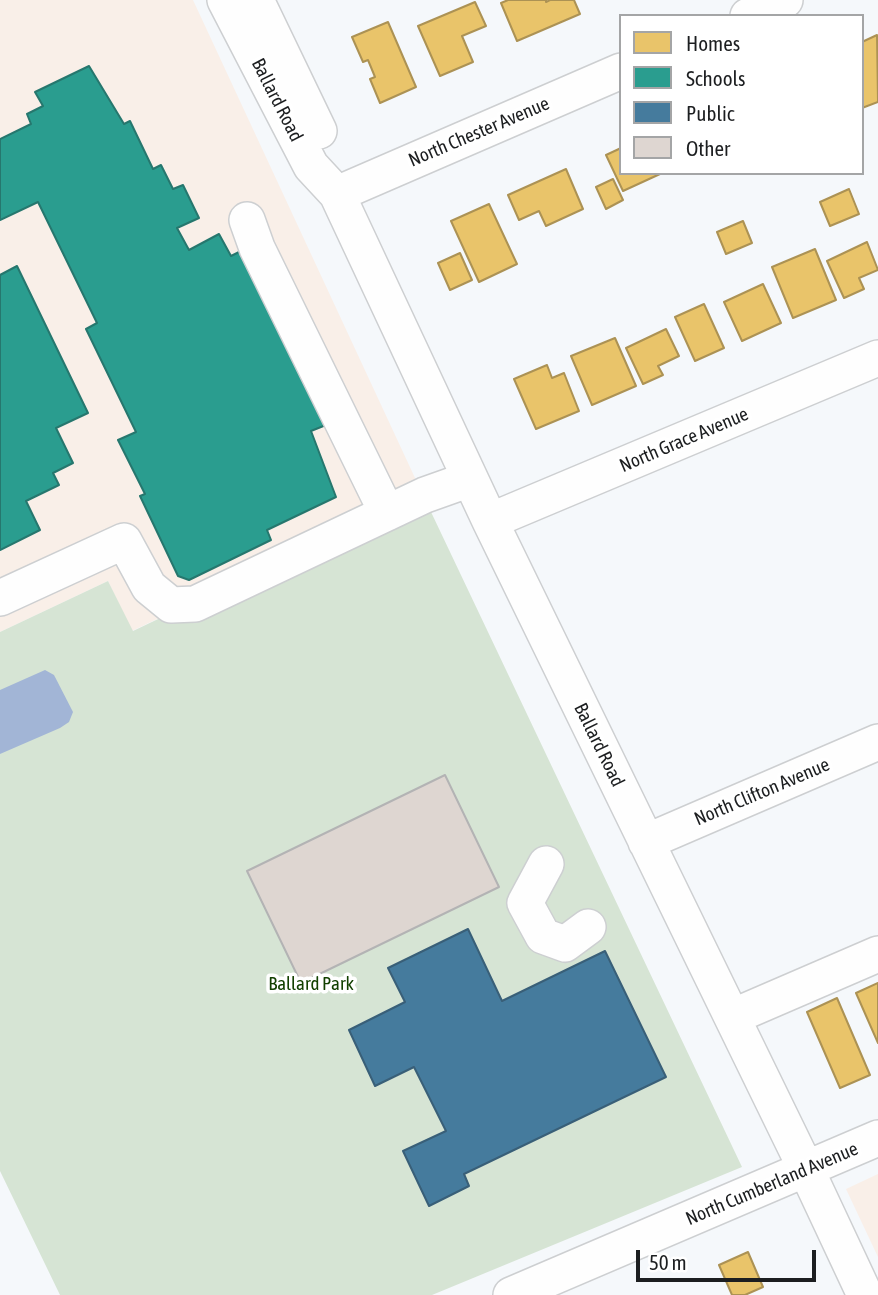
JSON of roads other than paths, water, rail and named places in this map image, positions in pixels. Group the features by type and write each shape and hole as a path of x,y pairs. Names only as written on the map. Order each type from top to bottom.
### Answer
{"street":[{"name":"Ballard Road","path":"225,0 311,166 337,194"},
{"name":"Ballard Road","path":"256,0 332,156 337,194 470,479 865,1295"},
{"path":"753,14 785,0"},
{"name":"North Chester Avenue","path":"337,194 619,72"},
{"path":"247,220 257,248 387,513"},
{"name":"North Grace Avenue","path":"490,521 878,358"},
{"path":"0,598 124,541 149,587 171,605 195,604 425,495 470,479"},
{"name":"North Clifton Avenue","path":"646,842 878,742"},
{"path":"546,864 525,903 543,936 565,944 588,927"},
{"path":"732,1017 878,954"},
{"name":"North Cumberland Avenue","path":"511,1295 878,1138"}],"water":[{"path":"45,670 54,675 73,712 69,722 0,754 0,690"}],"park label":[{"name":"Ballard Park","path":"311,984"}]}
